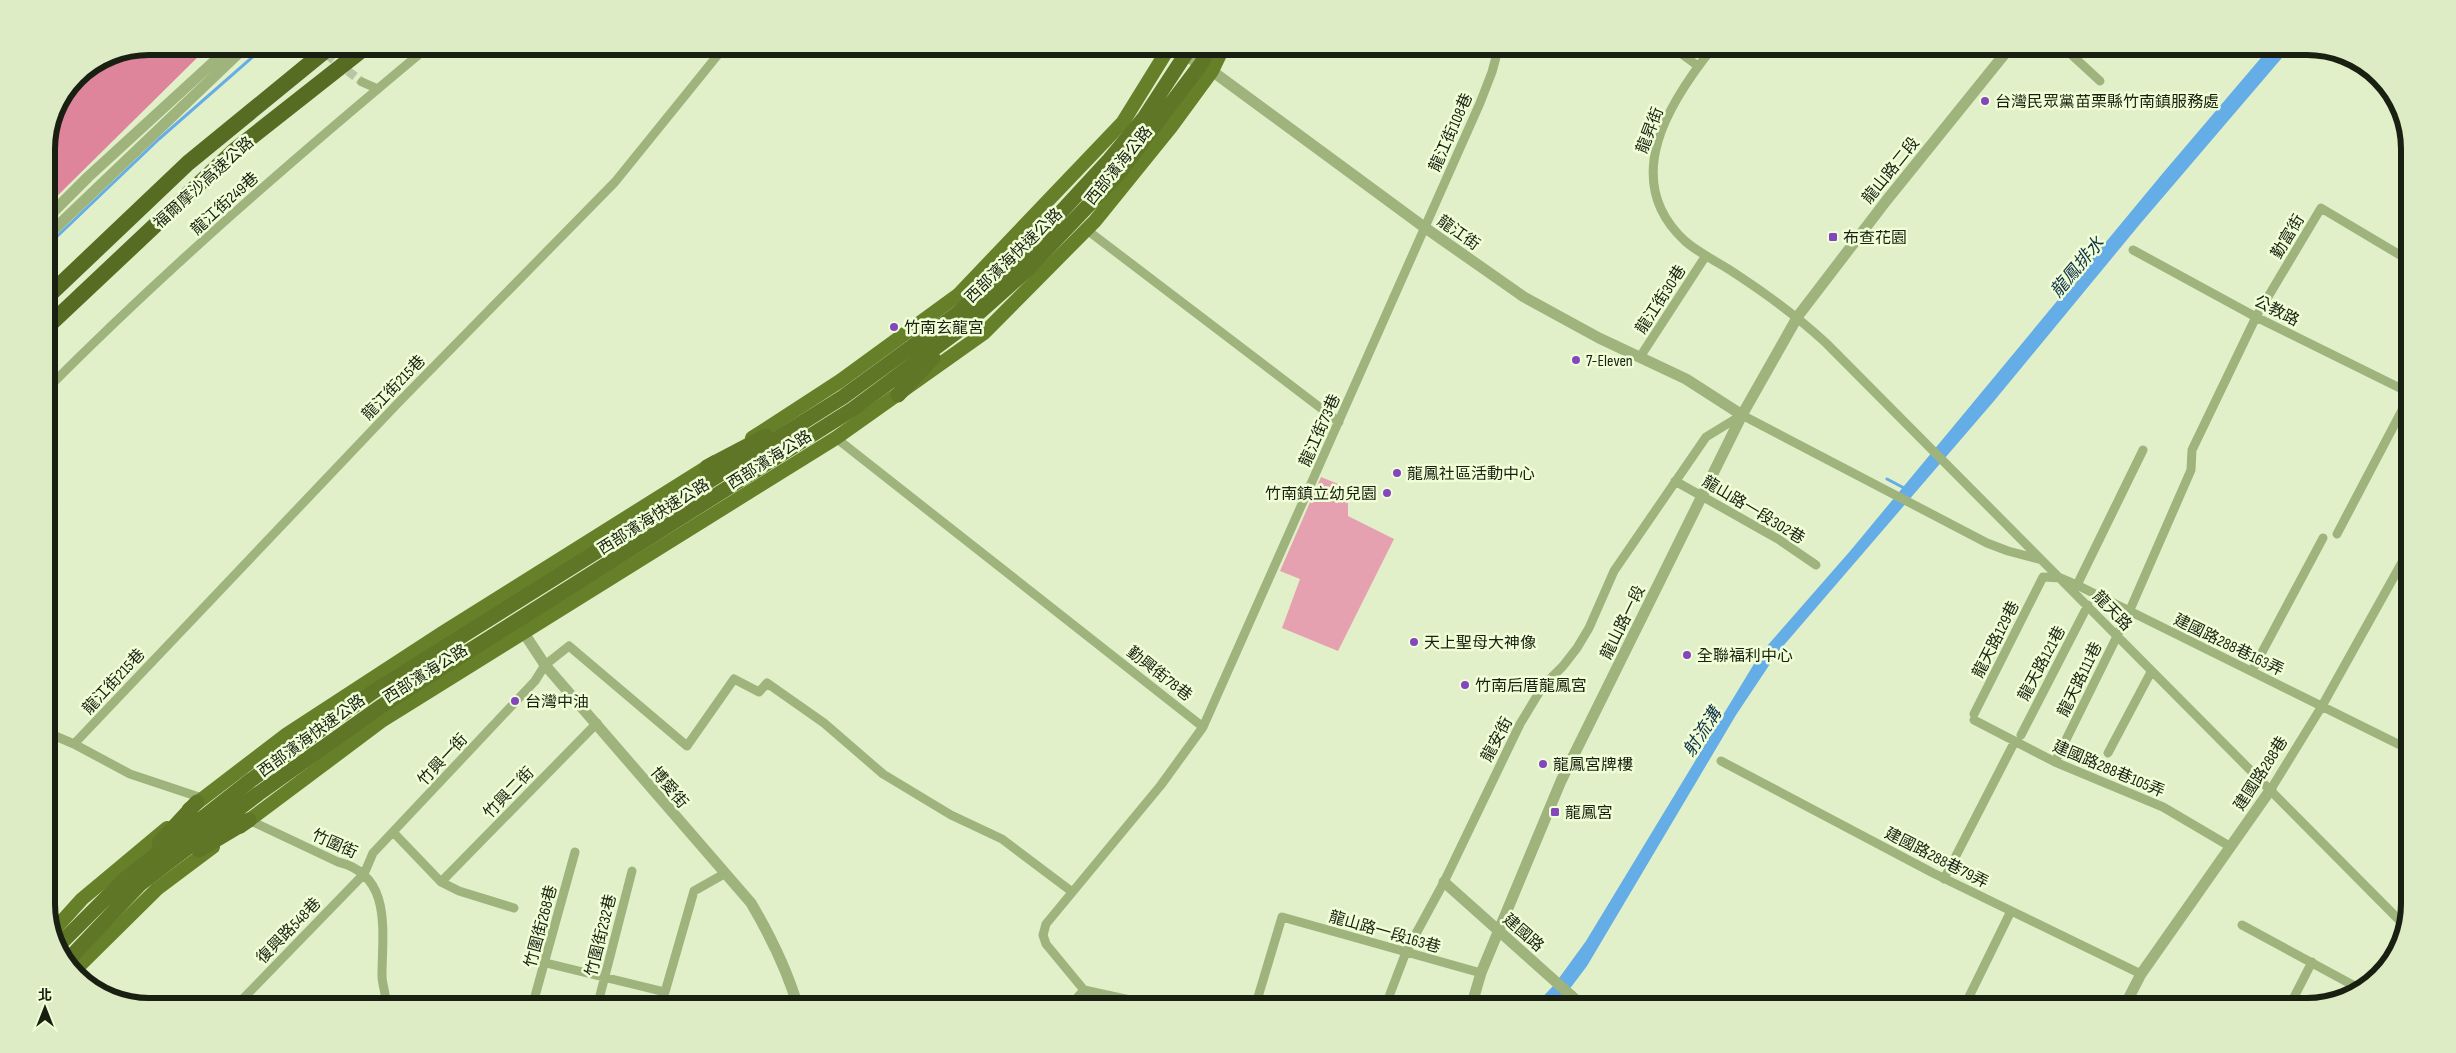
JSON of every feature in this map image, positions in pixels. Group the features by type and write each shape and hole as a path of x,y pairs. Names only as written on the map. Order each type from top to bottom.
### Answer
{"highway":[{"name":"福爾摩沙高速公路","path":"55,289 188,163 320,55"},
{"name":"福爾摩沙高速公路","path":"55,320 236,150 356,55"},
{"name":"西部濱海快速公路","path":"63,941 124,880 251,780 373,692 506,602 843,397 958,313 1015,262 1109,160 1144,118 1182,55"},
{"name":"西部濱海快速公路","path":"71,956 140,884 258,794 380,707 520,627 853,409 962,328 1026,270 1119,173 1206,67 1208,55"},
{"path":"898,395 962,328"},
{"path":"707,467 843,397"},
{"path":"124,880 200,800"},
{"path":"140,884 249,820"}],"main road":[{"name":"西部濱海公路","path":"58,926 82,899 200,800 287,734 506,602 707,467 840,381 958,296 1123,122 1164,55"},
{"name":"西部濱海公路","path":"79,967 157,889 383,720 520,627 836,438 984,333 1087,230 1171,127 1206,67 1216,55"}],"street":[{"path":"55,210 88,177 221,55"},
{"path":"55,228 90,192 236,55"},
{"name":"龍江街249巷","path":"55,381 170,272 321,136 418,55"},
{"name":"龍江街215巷","path":"74,744 392,409 615,182 718,55"},
{"name":"龍江街","path":"1191,55 1424,227 1524,297 1686,380 1742,415"},
{"name":"龍江街108巷","path":"1424,227 1480,103 1496,55"},
{"path":"1683,55 1698,66"},
{"name":"龍昇街","path":"1707,55 1698,66 1662,128 1652,163 1655,195 1669,223 1684,240 1705,257 1727,268 1798,316"},
{"name":"龍山路二段","path":"1798,316 1886,201 2004,55"},
{"path":"2072,55 2100,81"},
{"path":"362,82 378,89"},
{"name":"勤富街","path":"2256,317 2321,208 2401,256"},
{"name":"龍江街73巷","path":"1203,727 1340,422 1424,227"},
{"path":"1087,230 1340,422"},
{"name":"公教路","path":"2132,250 2256,317 2401,390"},
{"name":"龍江街30巷","path":"1640,357 1705,257"},
{"name":"龍山路一段","path":"1474,998 1481,972 1561,782 1742,415 1798,316"},
{"name":"龍天路","path":"1798,316 2038,559 2060,578 2151,672 2271,789 2399,920"},
{"name":"龍天路111巷","path":"2055,762 2129,612 2191,470 2192,450 2256,317"},
{"path":"2338,534 2401,412"},
{"path":"1742,415 1987,543 2008,552 2038,559"},
{"name":"龍安街","path":"1388,998 1406,952 1444,882 1510,740 1543,686 1563,666 1581,641 1589,628 1614,571 1706,436 1742,415"},
{"name":"勤興街78巷","path":"836,438 1203,727"},
{"path":"2077,585 2143,450"},
{"name":"龍山路一段302巷","path":"1675,481 1703,495 1778,539 1816,565"},
{"path":"2252,672 2323,538"},
{"name":"建國路288巷","path":"2129,998 2141,974 2271,789 2322,706 2401,564"},
{"name":"建國路288巷163弄","path":"2043,577 2060,578 2077,585 2400,746"},
{"name":"龍天路129巷","path":"1974,717 2043,577"},
{"name":"博愛街","path":"506,602 545,665 597,723 751,904 774,942 789,976 795,998"},
{"name":"龍天路121巷","path":"1944,879 2088,606"},
{"name":"竹興一街","path":"364,874 373,853 535,681 545,665 569,646 687,746 734,679 759,692 767,683 824,723 883,774 951,815 1002,839 1071,891"},
{"path":"2108,753 2151,672"},
{"name":"建國路288巷105弄","path":"1974,717 2018,738 2055,762 2163,807 2231,847"},
{"name":"竹興二街","path":"441,882 597,723"},
{"path":"1121,998 1084,990 1046,944 1043,935 1046,924 1071,891 1161,785 1203,727"},
{"path":"55,736 130,774 200,800"},
{"name":"建國路288巷79弄","path":"1721,761 1944,879 2141,974"},
{"name":"竹圍街","path":"249,820 338,862 352,866 364,874 378,894 383,918 382,978 384,998"},
{"path":"394,832 441,882 459,892 514,908"},
{"name":"竹圍街268巷","path":"535,998 575,852"},
{"name":"竹圍街232巷","path":"599,998 632,870"},
{"name":"復興路548巷","path":"244,998 364,874"},
{"path":"546,963 665,992 694,891 724,874"},
{"name":"建國路","path":"1444,882 1574,998"},
{"path":"1968,998 2011,911"},
{"name":"龍山路一段163巷","path":"1258,998 1282,917 1481,972"},
{"path":"2242,925 2353,985"},
{"path":"2294,998 2312,962"},
{"path":"1077,998 1084,990"}],"shaded area":[{"path":"143,55 200,55 55,198 55,143 57,131 62,113 78,87 92,74 119,60"},
{"path":"1321,477 1348,488 1348,516 1394,539 1338,651 1282,628 1300,579 1280,571"}],"water":[{"path":"2263,55 2284,55 2140,224 1994,401 1778,652 1736,715 1587,966 1563,998 1542,998 1554,985 1586,941 1760,654 1851,550 2163,173"}],"waterway":[{"path":"55,238 159,139 255,55"},
{"name":"龍鳳排水","path":"1887,479 1906,489"}],"tunnel":[{"path":"328,55 362,82"}],"place":[{"name":"台灣民眾黨苗栗縣竹南鎮服務處","path":"1985,101"},
{"name":"布查花園","path":"1833,237"},
{"name":"竹南玄龍宮","path":"894,327"},
{"name":"7-Eleven","path":"1576,360"},
{"name":"龍鳳社區活動中心","path":"1397,473"},
{"name":"竹南鎮立幼兒園","path":"1387,493"},
{"name":"天上聖母大神像","path":"1414,642"},
{"name":"全聯福利中心","path":"1687,655"},
{"name":"竹南后厝龍鳳宮","path":"1465,685"},
{"name":"台灣中油","path":"515,701"},
{"name":"龍鳳宮牌樓","path":"1543,764"},
{"name":"龍鳳宮","path":"1555,812"}],"water label":[{"name":"射流溝","path":"1702,732"}]}
